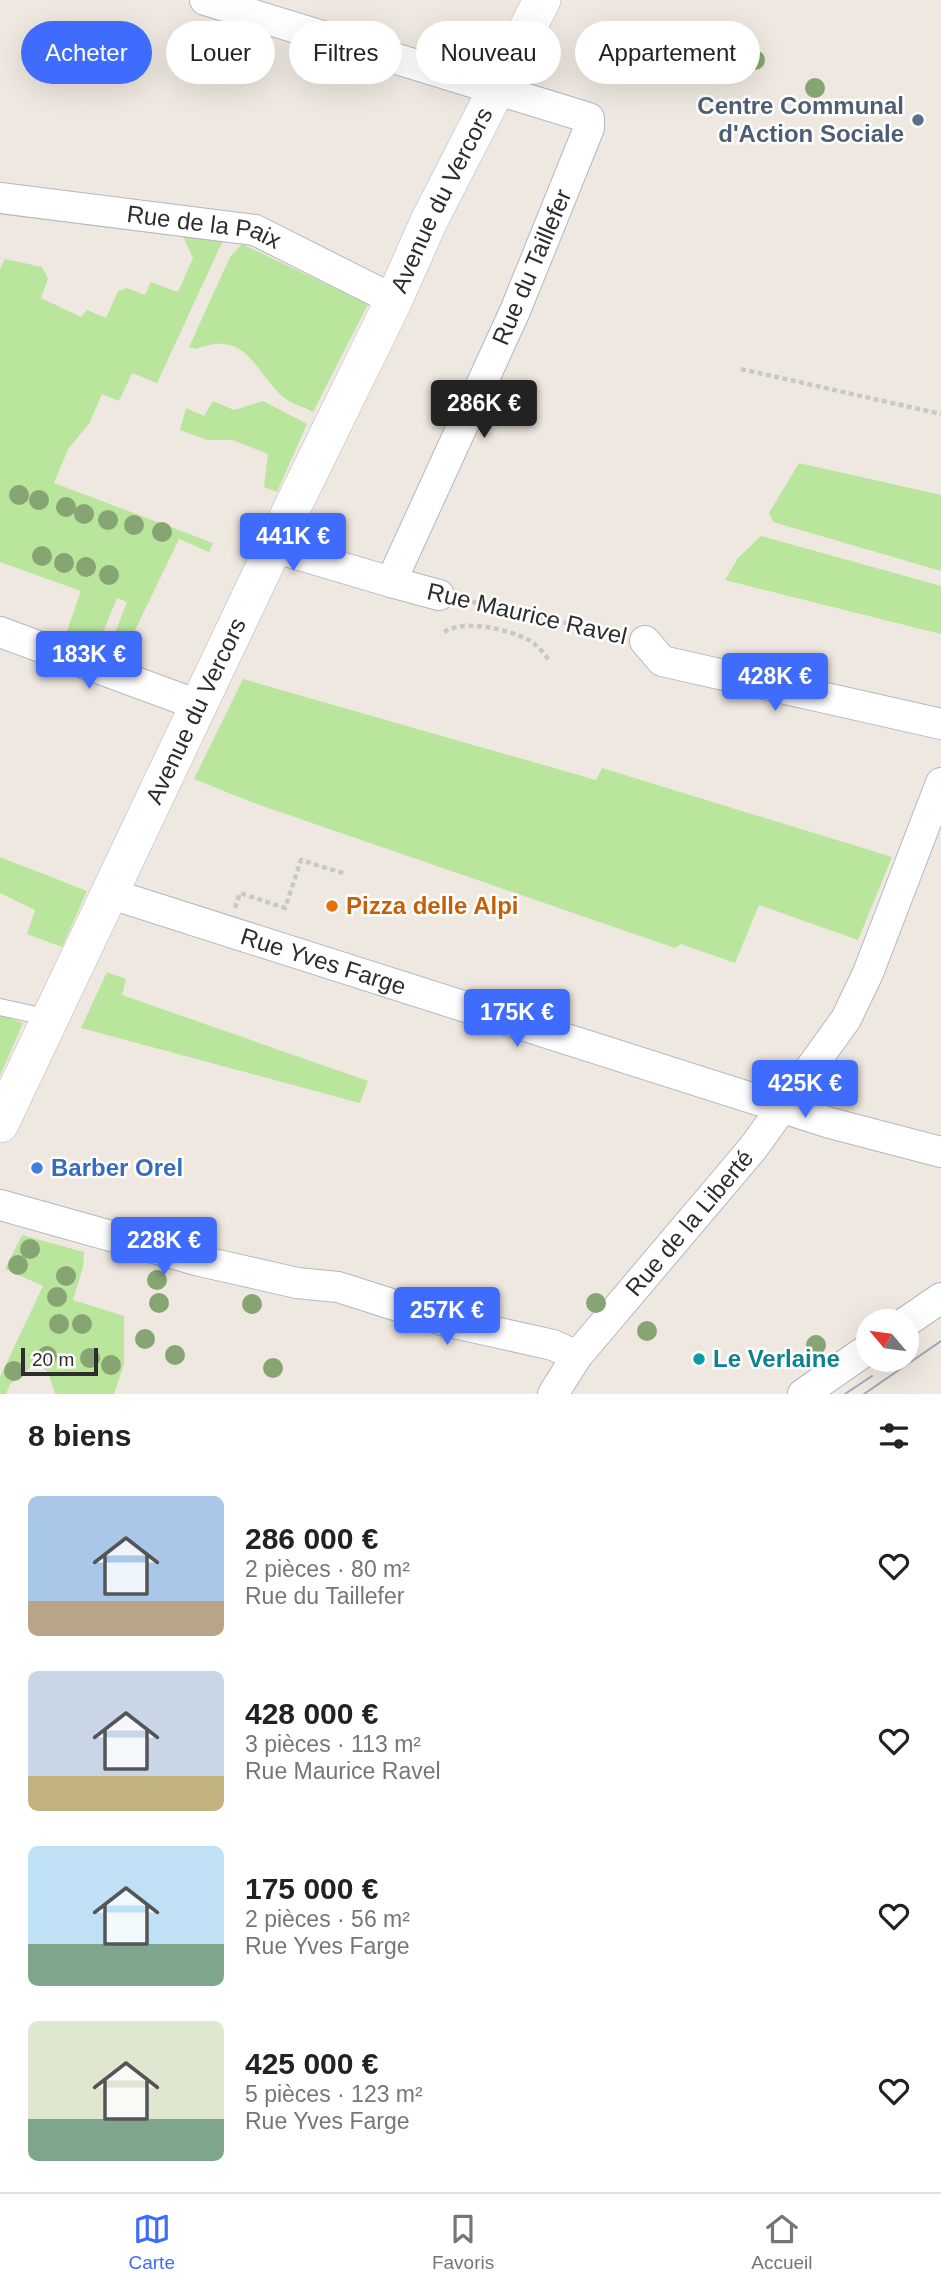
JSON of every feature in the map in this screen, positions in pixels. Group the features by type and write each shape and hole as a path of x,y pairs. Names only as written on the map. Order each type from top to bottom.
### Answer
{"street":[{"path":"205,0 496,87"},
{"name":"Avenue du Vercors","path":"0,1124 429,222 542,0"},
{"name":"Rue du Taillefer","path":"391,582 515,311 589,128 589,118 496,87"},
{"name":"Rue de la Paix","path":"0,198 255,230 394,300"},
{"path":"273,547 391,582"},
{"name":"Rue Maurice Ravel","path":"391,582 439,595"},
{"path":"0,632 198,705"},
{"name":"Rue Maurice Ravel","path":"645,641 662,661 941,724"},
{"name":"Rue de la Liberté","path":"553,1394 577,1356 752,1148 846,1019 868,973 941,783"},
{"name":"Rue Yves Farge","path":"108,893 830,1123 941,1152"},
{"path":"0,1205 200,1261 297,1283 338,1287 445,1321 553,1345 577,1356"},
{"path":"919,1313 941,1298"},
{"path":"812,1391 856,1358"}],"lane":[{"path":"0,1007 50,1018"}],"path":[{"path":"741,369 941,414"},
{"name":"Rue Maurice Ravel","path":"439,595 645,641"},
{"path":"444,632 467,624 511,634 530,641 549,660"},
{"path":"232,915 240,893 285,908 302,860 346,874"}],"green space":[{"path":"182,234 225,236 157,383 132,373 119,401 102,394 89,424 68,449 54,483 213,543 209,552 179,539 125,651 110,646 127,602 117,598 99,642 67,631 81,591 0,562 0,269 5,259 42,267 48,279 41,298 81,317 87,310 106,318 118,291 127,288 145,295 151,282 178,292 193,258"},
{"path":"242,244 368,304 313,412 283,397 238,348 227,344 213,344 196,349 189,347 230,257"},
{"path":"213,401 234,410 263,401 307,424 277,492 264,487 268,454 232,440 207,440 180,430 186,408 204,416"},
{"path":"799,463 941,495 941,571 773,522 769,513"},
{"path":"761,536 941,586 941,634 725,580 738,558"},
{"path":"243,679 596,780 602,768 892,857 858,940 759,905 735,963 681,944 675,948 251,802 194,779"},
{"path":"0,857 87,891 62,947 27,934 35,910 0,893"},
{"path":"107,972 126,979 122,995 368,1081 360,1103 81,1028"},
{"path":"0,1015 23,1023 0,1076"},
{"path":"22,1235 84,1252 83,1267 73,1300 124,1316 124,1364 114,1394 55,1394 48,1372 36,1363 10,1384 6,1394 0,1394 0,1377 43,1286 5,1269"}],"tram line":[{"path":"864,1394 941,1341"},
{"path":"845,1394 872,1376"}],"place":[{"name":"Centre Communal d'Action Sociale","path":"918,120"},
{"name":"Pizza delle Alpi","path":"332,906"},
{"name":"Barber Orel","path":"37,1168"},
{"name":"Le Verlaine","path":"699,1359"}]}
